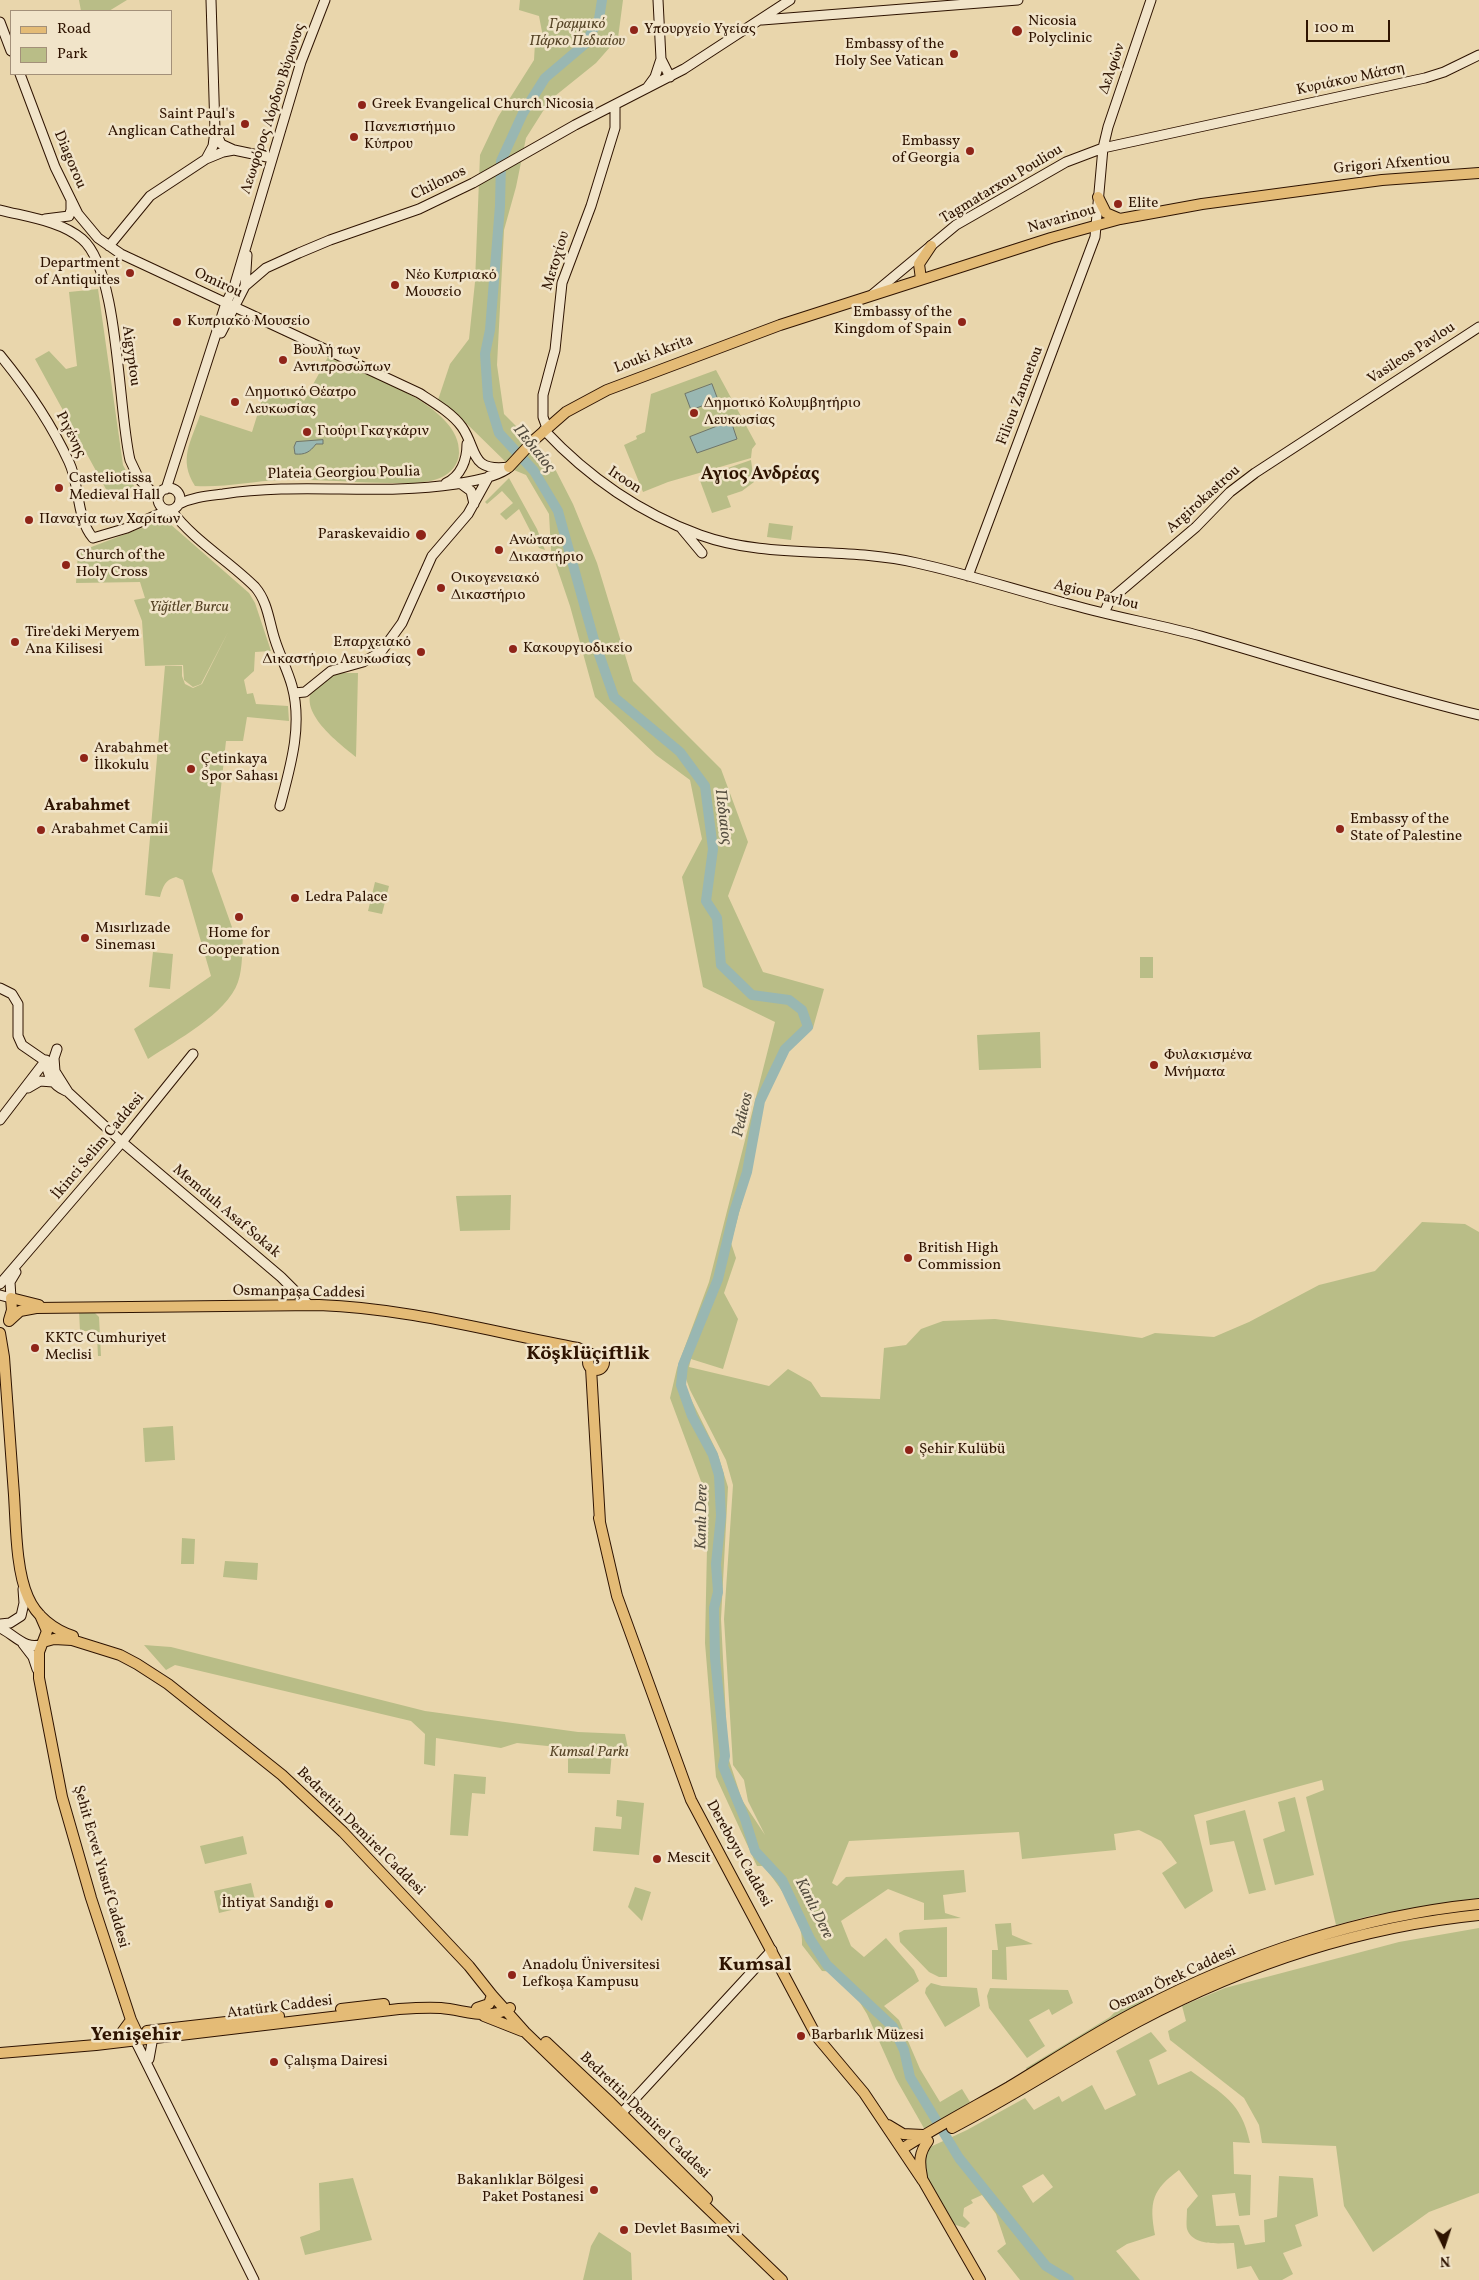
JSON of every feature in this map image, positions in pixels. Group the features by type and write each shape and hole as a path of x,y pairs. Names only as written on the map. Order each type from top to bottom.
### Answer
{"main road":[{"path":"206,159 213,146 215,130 210,0"},
{"name":"Λεωφόρος Λόρδου Βύρωνος","path":"230,305 251,227 301,62 325,0"},
{"path":"645,90 655,77 661,59 658,0"},
{"path":"615,105 670,77 762,20 790,0"},
{"path":"762,20 1018,0"},
{"name":"Δελφών","path":"1098,197 1103,148 1108,127 1151,0"},
{"path":"0,22 10,48"},
{"name":"Κυριάκου Μάτση","path":"1103,148 1425,78 1444,72 1479,55"},
{"path":"661,59 670,77"},
{"name":"Diagorou","path":"20,75 55,168 78,214 92,232 108,246"},
{"name":"Chilonos","path":"234,287 246,276 330,240 419,210 473,183 615,105"},
{"name":"Μετοχίου","path":"546,429 543,417 543,396 555,350 562,283 591,206 616,124 615,105"},
{"path":"605,110 611,122 612,135"},
{"path":"215,130 222,144 234,150 272,158"},
{"name":"Tagmatarxou Pouliou","path":"873,294 956,225 1079,156 1103,148"},
{"path":"83,240 93,244 108,246 150,196 206,159 234,150"},
{"path":"1079,156 1093,160 1101,171"},
{"name":"Grigori Afxentiou","path":"1308,189 1382,180 1479,173"},
{"name":"Navarinou","path":"830,308 935,274 1120,219 1193,205 1308,189"},
{"path":"1098,197 1106,213 1120,219"},
{"name":"Filiou Zannetou","path":"968,576 1095,237 1098,197"},
{"path":"0,210 32,218 66,217 71,210 70,198"},
{"name":"Aigyptou","path":"32,218 60,226 83,240 93,252 101,270 117,361 130,460 139,479 159,501"},
{"name":"Λεωφόρος Λόρδου Βύρωνος","path":"230,305 245,286 251,227"},
{"name":"Omirou","path":"108,246 121,254 419,393 453,417 462,428 473,454 483,464 493,468 509,467"},
{"path":"921,279 918,266 931,246"},
{"path":"245,286 264,269 252,265 248,250"},
{"path":"101,270 102,259 106,255 113,252 121,254"},
{"path":"922,258 925,269 935,274"},
{"path":"143,520 159,501 161,492 166,488 213,347 230,305"},
{"name":"Louki Akrita","path":"509,467 546,429 576,406 607,390 716,348 830,308"},
{"name":"Vasileos Pavlou","path":"1360,404 1479,327"},
{"name":"Ριγένης","path":"0,355 38,404 68,460 75,481 82,516 93,538"},
{"name":"Argirokastrou","path":"1104,613 1110,600 1196,527 1231,491 1255,473 1360,404"},
{"name":"Iroon","path":"546,429 592,476 630,501 680,527 702,536"},
{"path":"439,486 454,478 463,466 467,453 467,438"},
{"path":"173,508 180,498 176,490 176,460"},
{"name":"Plateia Georgiou Poulia","path":"93,538 127,528 173,508 190,498 265,489 384,489 439,486 489,476 509,467"},
{"path":"294,693 305,692 331,671 369,660 381,652 402,624 432,556 474,504 489,476"},
{"path":"460,483 471,491 474,504"},
{"path":"166,488 176,490"},
{"path":"159,501 173,508 180,522 254,586 262,597 294,693 294,749 280,806"},
{"path":"680,527 702,553 705,544 713,540"},
{"name":"Agiou Pavlou","path":"702,536 756,549 892,558 1199,636 1411,698 1479,715"},
{"path":"0,988 12,994 18,1004 18,1036 22,1045 46,1060 49,1075 54,1078"},
{"path":"54,1078 54,1058 58,1049"},
{"name":"İkinci Selim Caddesi","path":"0,1284 122,1142 193,1054"},
{"path":"0,1120 46,1060"},
{"path":"24,1090 40,1081 54,1078"},
{"name":"Memduh Asaf Sokak","path":"54,1078 122,1142 281,1277 309,1306"},
{"name":"İkinci Selim Caddesi","path":"11,1298 11,1280 25,1256"},
{"path":"0,1295 11,1298 12,1310 5,1335 4,1357"},
{"name":"Osmanpaşa Caddesi","path":"11,1298 26,1303 60,1307"},
{"name":"Osmanpaşa Caddesi","path":"9,1321 17,1313 24,1310 60,1307 309,1306 370,1308 472,1326 578,1348 593,1363"},
{"path":"0,1333 4,1357 15,1520 24,1603 23,1613 16,1620 0,1626"},
{"name":"Dereboyu Caddesi","path":"593,1363 602,1547 611,1583 691,1800 817,2037 887,2124 970,2259 980,2280"},
{"path":"22,1581 29,1599 40,1614"},
{"name":"Şehit Ecvet Yusuf Caddesi","path":"39,1678 38,1656 47,1631 40,1614"},
{"name":"Bedrettin Demirel Caddesi","path":"40,1614 60,1632 133,1654 154,1668 168,1684"},
{"path":"0,1626 31,1646 42,1643"},
{"name":"Bedrettin Demirel Caddesi","path":"42,1643 54,1639 67,1639 120,1655 168,1684 282,1775 343,1832 476,1973 525,2032 617,2114 782,2280"},
{"name":"Şehit Ecvet Yusuf Caddesi","path":"20,1640 33,1657 39,1678 65,1808 137,2037 140,2052 149,2062 169,2110 254,2280"},
{"name":"Osman Örek Caddesi","path":"905,2151 953,2124 1133,2013 1218,1973 1277,1950 1368,1923 1431,1910 1479,1904"},
{"name":"Osman Örek Caddesi","path":"953,2124 990,2109 1132,2025 1236,1976 1298,1953 1345,1939 1405,1925 1479,1915"},
{"path":"617,2114 634,2101 772,1950"},
{"name":"Bedrettin Demirel Caddesi","path":"476,1973 492,1996 506,2007 790,2280"},
{"path":"492,1996 489,2004 479,2012 525,2032"},
{"name":"Atatürk Caddesi","path":"0,2053 152,2034 404,2009 440,2008 479,2012 506,2007"},
{"path":"140,2052 120,2038 131,2020 152,2034 149,2062"},
{"path":"137,2037 149,2062"},
{"name":"Dereboyu Caddesi","path":"872,2106 905,2151"},
{"path":"887,2124 903,2134 930,2136 922,2149 919,2159 923,2181"},
{"name":"Dereboyu Caddesi","path":"970,2259 988,2280"}],"green space":[{"path":"79,0 127,0 111,10 81,10"},
{"name":"Γραμμικό Πάρκο Πεδιαίου","path":"520,0 623,0 618,38 596,63 550,100 526,138 516,187 504,230 497,365 504,414 551,461 573,504 597,563 633,681 721,769 748,842 728,896 763,972 824,989 813,1028 790,1047 763,1102 747,1183 731,1243 736,1258 724,1293 738,1319 723,1369 691,1359 689,1367 769,1386 788,1369 811,1382 821,1397 880,1399 884,1348 906,1345 921,1329 943,1321 995,1319 1142,1338 1155,1333 1214,1337 1249,1322 1319,1285 1375,1271 1422,1222 1465,1224 1479,1232 1479,1899 1373,1915 1336,1925 1306,1797 1324,1790 1322,1780 1194,1815 1213,1891 1185,1909 1162,1873 1177,1863 1161,1841 1139,1830 1114,1834 1116,1850 1022,1859 1019,1832 849,1841 832,1883 837,1886 846,1877 964,1870 966,1892 943,1895 945,1913 961,1918 924,1920 924,1903 888,1889 841,1921 851,1946 864,1957 886,1938 914,1970 919,1981 884,2006 899,2020 920,2069 940,2102 962,2089 970,2102 925,2130 896,2079 867,2014 841,1972 822,1971 802,1945 802,1935 795,1914 783,1892 763,1866 757,1866 716,1777 705,1643 708,1500 670,1398 677,1368 709,1282 775,1022 703,987 682,877 702,839 690,780 656,755 595,697 570,606 551,550 549,514 526,475 514,470 467,424 438,400 450,364 469,339 475,282 480,155 498,117 534,60 535,43 543,37 539,16 519,10","holes":["686,1379 726,1460 733,1485 724,1619 733,1765 744,1780 748,1801 765,1835 742,1800 728,1757 721,1619 728,1487 717,1452 688,1393 685,1385"]},
{"path":"98,289 123,465 135,488 107,491 35,359 49,351 66,369 77,366 69,292"},
{"path":"328,357 408,393 445,420 456,436 459,453 453,468 440,478 416,483 281,480 217,486 195,486 187,467 187,459 190,442 200,415 252,432 265,390 287,386 304,401"},
{"name":"Δημοτικό Κολυμβητήριο Λευκωσίας","path":"716,370 756,444 752,449 751,458 668,482 643,492 624,445 637,439 636,436 645,432 651,394"},
{"path":"751,460 754,482 742,491 727,496 731,507 712,513 699,478"},
{"path":"509,478 537,529 545,550 539,548 519,509 506,520 500,514 513,503 502,491 487,504 485,502"},
{"name":"Yiğitler Burcu","path":"160,521 169,523 249,593 255,603 271,651 255,652 254,671 244,680 247,694 253,693 256,704 288,706 289,721 247,717 243,741 226,741 212,871 233,930 236,933 243,933 242,964 238,982 232,994 212,1016 148,1059 134,1029 211,976 183,880 176,877 169,880 163,887 160,897 145,895 165,666 182,666 182,676 185,684 193,688 202,684 228,632 201,684 193,687 184,680 183,665 145,666 142,621 134,600 145,598 140,582 76,583 78,552"},
{"path":"769,523 793,526 791,540 767,537"},
{"path":"334,673 358,673 356,757 322,726 310,705 310,695 315,686"},
{"path":"375,882 389,886 382,914 368,911"},
{"path":"153,952 173,954 170,989 149,987"},
{"path":"1140,957 1153,957 1153,978 1140,978"},
{"path":"1040,1032 1041,1068 979,1070 977,1035"},
{"path":"511,1195 510,1230 460,1231 456,1196"},
{"path":"91,1309 99,1317 101,1356 98,1356 97,1336 87,1336 87,1331 80,1331 79,1310"},
{"path":"173,1426 175,1460 145,1462 143,1428"},
{"path":"182,1538 195,1539 194,1564 181,1564"},
{"path":"225,1561 258,1563 257,1580 223,1577"},
{"name":"Kumsal Parkı","path":"144,1645 171,1647 425,1711 578,1732 625,1734 629,1753 612,1752 610,1774 568,1773 568,1748 517,1743 501,1748 436,1738 435,1766 424,1764 425,1734 411,1721 175,1665 166,1670"},
{"path":"454,1774 486,1777 485,1794 472,1793 468,1836 450,1835"},
{"path":"1295,1797 1314,1875 1275,1885 1263,1839 1285,1831 1278,1802"},
{"path":"617,1800 644,1803 639,1855 593,1851 595,1827 621,1829 622,1817 616,1816"},
{"path":"1245,1810 1266,1890 1249,1894 1234,1841 1210,1845 1206,1821"},
{"path":"243,1836 247,1854 205,1864 200,1846"},
{"path":"251,1883 256,1904 219,1913 214,1891"},
{"path":"635,1887 651,1892 642,1921 628,1907"},
{"path":"1011,1923 1012,1935 1033,1944 1006,1947 1007,1980 992,1979 992,1950 998,1950 995,1924"},
{"path":"947,1927 947,1977 939,1977 929,1972 900,1942 899,1933 904,1930"},
{"path":"1479,1928 1479,2193 1429,2212 1373,2252 1344,2206 1336,2146 1262,2143 1259,2125 1244,2098 1170,2040 1168,2031 1186,2021 1182,2006 1225,1988 1399,1942"},
{"path":"931,1983 942,1986 977,1988 980,2006 945,2027 925,1993 926,1988"},
{"path":"990,1988 1068,1990 1073,2003 1052,2015 1049,2009 1029,2020 1045,2046 1027,2058 989,2008 987,1996"},
{"path":"1140,1991 1145,1995 1146,2003 1028,2072 1026,2068 1110,2017 1134,1992"},
{"path":"1151,2032 1167,2051 1149,2060 1158,2085 1191,2071 1221,2093 1236,2108 1250,2143 1233,2142 1234,2174 1251,2175 1250,2215 1239,2216 1235,2193 1212,2195 1216,2226 1239,2225 1245,2245 1265,2242 1264,2220 1277,2217 1279,2176 1313,2178 1318,2216 1295,2225 1302,2246 1283,2253 1293,2274 1282,2280 1259,2280 1251,2266 1237,2269 1234,2243 1208,2243 1195,2239 1190,2235 1187,2229 1187,2209 1198,2196 1179,2170 1163,2184 1155,2198 1152,2214 1155,2235 1127,2244 1116,2251 1140,2280 1020,2280 997,2251 1006,2244 996,2214 982,2195 971,2200 973,2203 964,2208 963,2216 970,2223 965,2228 950,2223 922,2172 923,2160 928,2148 967,2130 1025,2098 1034,2110 1059,2096 1062,2102 1092,2085 1105,2110 1136,2095 1116,2051","holes":["1043,2174 1053,2187 1033,2203 1022,2186"]},
{"path":"353,2178 372,2240 305,2255 300,2237 320,2230 319,2183"},
{"path":"599,2232 631,2253 632,2280 583,2280 591,2246"}],"water":[{"path":"712,384 718,400 691,410 685,394"},
{"path":"731,421 737,439 697,453 690,437"},
{"path":"323,440 323,444 316,444 307,452 295,454 294,447 296,442"}],"waterway":[{"name":"Pedieos","path":"602,0 599,19 585,44 545,78 523,113 501,161 500,206 490,330 485,354 488,397 499,433 534,471 558,511 594,640 614,697 680,752 705,786 713,849 706,901 717,918 721,965 752,995 789,1000 802,1010 808,1027 785,1049 760,1101 747,1172 734,1212 718,1279 683,1365 681,1385 692,1416 713,1455 719,1475 721,1516 716,1564 718,1592 714,1608 715,1658 725,1756 723,1766 745,1819 755,1851 782,1880 810,1939 827,1965 893,2027 904,2050 910,2077 959,2158 1046,2266 1069,2280"}],"place":[{"name":"Υπουργείο Υγείας","path":"634,30"},
{"name":"Nicosia Polyclinic","path":"1017,31"},
{"name":"Embassy of the Holy See Vatican","path":"954,54"},
{"name":"Greek Evangelical Church Nicosia","path":"362,105"},
{"name":"Saint Paul's Anglican Cathedral","path":"245,124"},
{"name":"Πανεπιστήμιο Κύπρου","path":"354,137"},
{"name":"Embassy of Georgia","path":"970,151"},
{"name":"Elite","path":"1118,204"},
{"name":"Department of Antiquites","path":"130,273"},
{"name":"Νέο Κυπριακό Μουσείο","path":"395,285"},
{"name":"Κυπριακό Μουσείο","path":"177,322"},
{"name":"Embassy of the Kingdom of Spain","path":"962,322"},
{"name":"Βουλή των Αντιπροσώπων","path":"283,360"},
{"name":"Δημοτικό Θέατρο Λευκωσίας","path":"235,402"},
{"name":"Δημοτικό Κολυμβητήριο Λευκωσίας","path":"694,413"},
{"name":"Γιούρι Γκαγκάριν","path":"307,432"},
{"name":"Casteliotissa Medieval Hall","path":"59,488"},
{"name":"Παναγία των Χαρίτων","path":"29,520"},
{"name":"Paraskevaidio","path":"421,535"},
{"name":"Ανώτατο Δικαστήριο","path":"499,550"},
{"name":"Church of the Holy Cross","path":"66,565"},
{"name":"Οικογενειακό Δικαστήριο","path":"441,588"},
{"name":"Tire'deki Meryem Ana Kilisesi","path":"15,642"},
{"name":"Κακουργιοδικείο","path":"513,649"},
{"name":"Επαρχειακό Δικαστήριο Λευκωσίας","path":"421,652"},
{"name":"Arabahmet İlkokulu","path":"84,758"},
{"name":"Çetinkaya Spor Sahası","path":"191,769"},
{"name":"Embassy of the State of Palestine","path":"1340,829"},
{"name":"Arabahmet Camii","path":"41,830"},
{"name":"Ledra Palace","path":"295,898"},
{"name":"Home for Cooperation","path":"239,917"},
{"name":"Mısırlızade Sineması","path":"85,938"},
{"name":"Φυλακισμένα Μνήματα","path":"1154,1065"},
{"name":"British High Commission","path":"908,1258"},
{"name":"KKTC Cumhuriyet Meclisi","path":"35,1348"},
{"name":"Şehir Kulübü","path":"909,1450"},
{"name":"Mescit","path":"657,1859"},
{"name":"İhtiyat Sandığı","path":"329,1904"},
{"name":"Anadolu Üniversitesi Lefkoşa Kampusu","path":"512,1975"},
{"name":"Barbarlık Müzesi","path":"801,2036"},
{"name":"Çalışma Dairesi","path":"274,2062"},
{"name":"Bakanlıklar Bölgesi Paket Postanesi","path":"594,2190"},
{"name":"Devlet Basımevi","path":"624,2230"}],"district":[{"name":"Αγιος Ανδρέας","path":"760,476"},
{"name":"Arabahmet","path":"87,807"},
{"name":"Köşklüçiftlik","path":"588,1355"},
{"name":"Kumsal","path":"755,1966"},
{"name":"Yenişehir","path":"136,2036"}],"water label":[{"name":"Πεδιαίος","path":"533,449"},
{"name":"Πεδιαίος","path":"722,817"},
{"name":"Kanlı Dere","path":"703,1517"},
{"name":"Kanlı Dere","path":"813,1909"}]}
